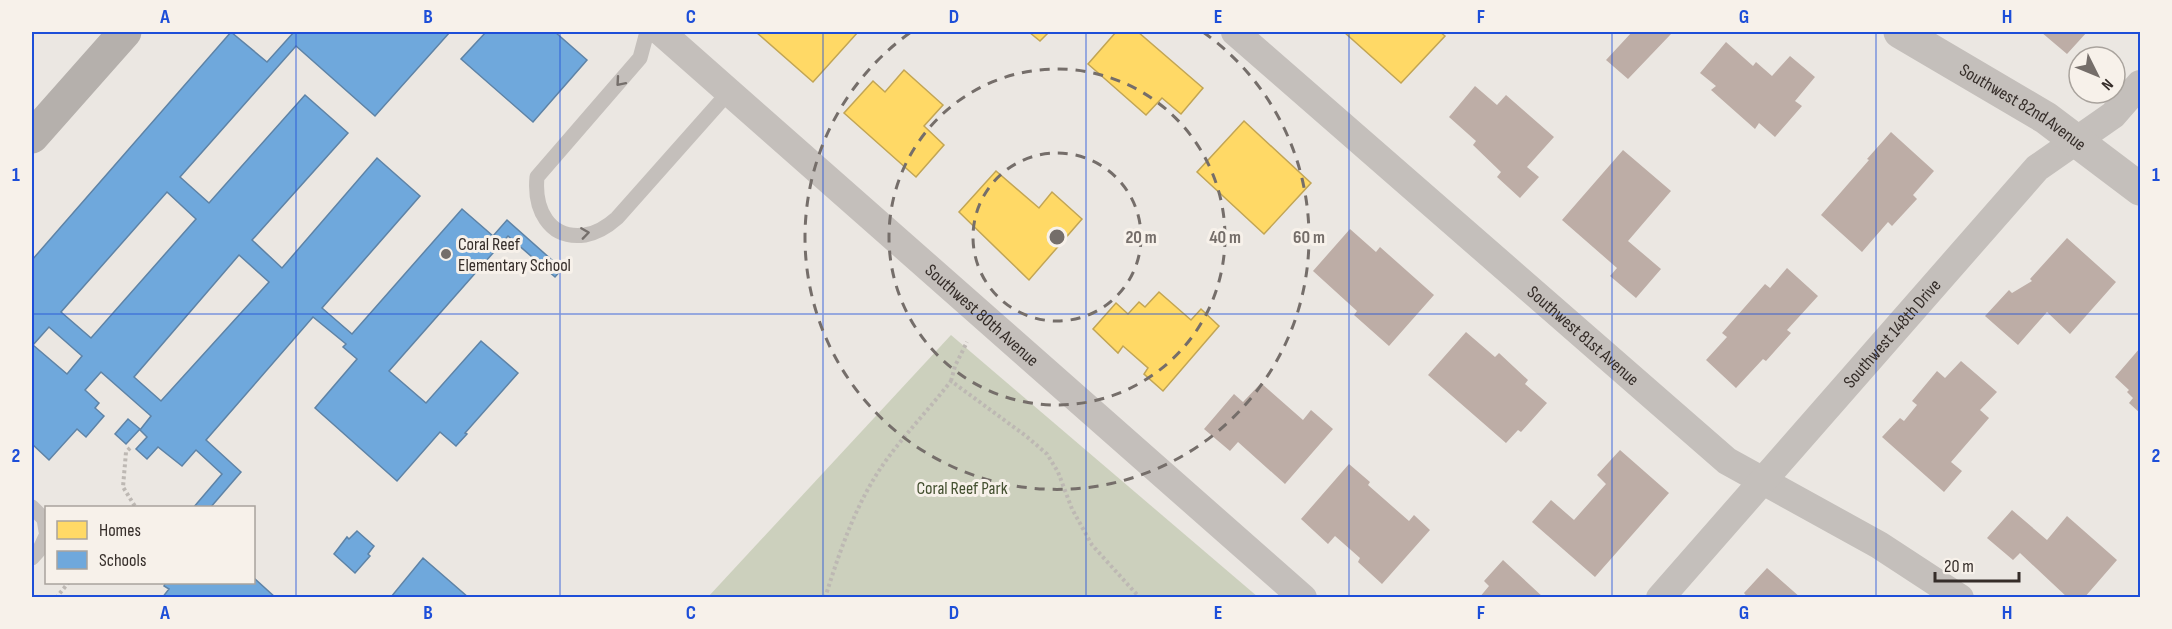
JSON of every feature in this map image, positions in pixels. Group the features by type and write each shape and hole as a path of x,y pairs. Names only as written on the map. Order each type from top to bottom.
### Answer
{"main road":[{"path":"32,137 125,32"}],"street":[{"name":"Southwest 80th Avenue","path":"661,32 1304,597"},
{"name":"Southwest 81st Avenue","path":"1235,32 1727,461 1879,545 1960,597"},
{"name":"Southwest 82nd Avenue","path":"1900,32 2017,100 2077,140 2140,189"},
{"name":"Southwest 148th Drive","path":"1660,597 2037,168 2113,115 2140,84"}],"lane":[{"path":"647,32 640,58 537,177 535,194 538,207 548,224 566,234 584,235 603,229 617,218 728,93"},
{"path":"32,507 44,519 45,525"},
{"path":"32,558 45,538"}],"path":[{"path":"825,597 843,544 867,491 886,460 951,381 955,366 967,342"},
{"path":"951,381 1047,454 1058,471 1072,509 1092,546 1140,597"},
{"path":"130,448 126,452 123,487 135,506"},
{"path":"56,597 67,584"}],"green space":[{"name":"Coral Reef Park","path":"951,335 1258,597 708,597"}],"building: Homes":[{"path":"756,32 858,32 813,82"},
{"path":"1029,32 1049,32 1040,41"},
{"path":"1116,32 1138,32 1203,88 1181,114 1162,98 1146,115 1088,64"},
{"path":"1344,32 1440,32 1445,36 1401,83"},
{"path":"904,70 943,105 924,126 944,145 916,177 844,113 873,81 885,92"},
{"path":"1244,121 1311,183 1264,234 1197,172"},
{"path":"996,171 1039,208 1052,192 1082,219 1029,280 959,212"},
{"path":"1159,292 1191,320 1201,309 1219,326 1163,391 1144,374 1148,368 1123,346 1118,353 1093,329 1116,303 1128,314 1139,302 1145,307"}],"building: Schools":[{"path":"231,32 267,62 294,32 450,32 375,116 296,46 180,177 209,203 305,95 348,133 252,240 282,268 377,158 420,196 322,308 352,334 462,209 493,236 507,220 562,269 555,277 508,236 389,371 426,403 481,341 518,373 456,446 440,432 397,481 315,408 357,359 343,347 346,344 313,317 206,440 241,472 212,506 195,506 222,474 196,450 182,466 158,447 147,459 136,449 147,437 140,430 151,416 101,372 85,390 99,403 95,408 104,416 86,437 77,429 49,460 32,444 32,260","holes":["167,192 196,219 91,338 61,312","239,255 269,282 161,401 134,377","49,327 82,356 67,374 33,345"]},
{"path":"486,32 555,32 587,60 533,122 461,59"},
{"path":"128,419 140,429 126,444 115,434"},
{"path":"357,531 374,546 368,554 370,556 355,573 334,554 347,537 349,539"},
{"path":"423,558 469,598 391,597"},
{"path":"255,579 276,598 162,598 169,589 164,586 165,584 255,584"}],"building: Other":[{"path":"1632,32 1671,34 1628,79 1606,60"},
{"path":"2041,32 2087,32 2075,45 2067,45 2067,54"},
{"path":"1726,42 1753,66 1756,62 1772,76 1790,56 1815,77 1795,101 1802,106 1775,137 1759,123 1755,129 1711,90 1716,86 1700,73"},
{"path":"1475,86 1497,105 1506,95 1554,137 1527,167 1539,177 1520,198 1497,177 1501,172 1473,145 1476,141 1449,117"},
{"path":"1891,132 1934,171 1913,195 1917,199 1892,226 1888,222 1862,252 1821,215"},
{"path":"1623,150 1671,191 1628,241 1661,269 1636,298 1610,276 1617,268 1562,220"},
{"path":"1350,229 1376,252 1380,247 1434,295 1389,346 1354,315 1357,311 1313,271"},
{"path":"2067,238 2116,282 2070,334 2047,312 2018,345 1985,316 2009,290 2012,293 2032,281 2030,279"},
{"path":"1787,268 1818,296 1787,330 1791,333 1766,361 1763,359 1736,388 1706,360 1727,337 1722,333 1765,284 1770,288"},
{"path":"1466,332 1495,357 1499,353 1528,380 1525,384 1547,403 1521,432 1518,430 1506,443 1428,375"},
{"path":"2140,348 2140,413 2129,403 2133,398 2127,392 2129,390 2115,377"},
{"path":"1961,361 1997,392 1980,410 1989,418 1951,462 1962,471 1944,492 1882,437 1900,418 1904,421 1917,405 1912,401 1937,371 1945,378"},
{"path":"1261,383 1303,420 1311,410 1333,429 1285,484 1238,442 1230,451 1204,429 1234,394 1243,402"},
{"path":"1620,450 1669,493 1595,577 1532,522 1551,500 1574,520 1606,484 1597,475"},
{"path":"1349,464 1370,482 1368,485 1409,521 1414,515 1430,530 1382,584 1358,562 1360,558 1335,536 1328,544 1301,519"},
{"path":"2012,510 2047,540 2067,516 2117,560 2084,598 2068,598 2020,553 2013,560 1987,538"},
{"path":"1503,560 1544,598 1479,598 1489,586 1484,581"},
{"path":"1767,568 1801,598 1748,598 1744,593"}],"place":[{"name":"Coral Reef Elementary School","path":"446,254"}]}
